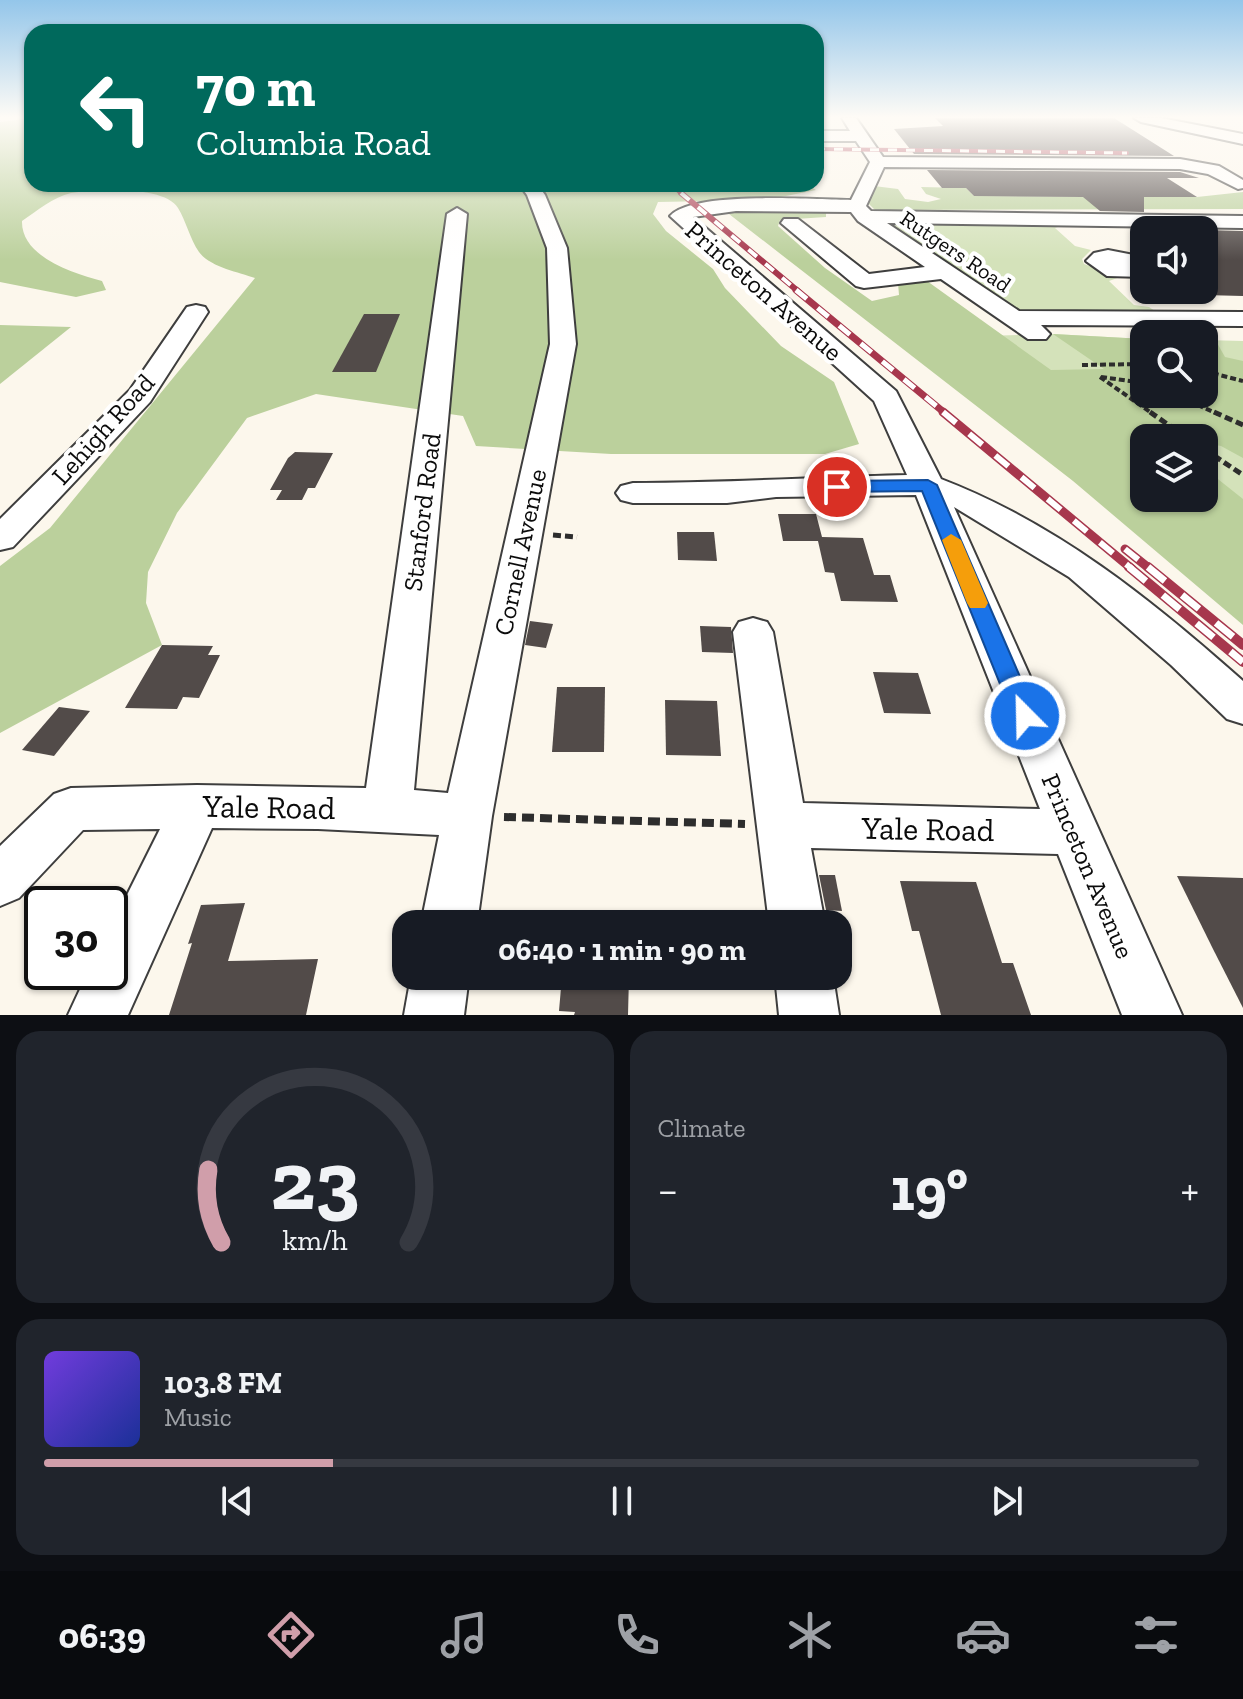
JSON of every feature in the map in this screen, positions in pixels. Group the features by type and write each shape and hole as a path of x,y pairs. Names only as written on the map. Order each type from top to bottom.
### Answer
{"street":[{"path":"877,165 861,211 1069,220 1243,222"},
{"path":"1188,165 1213,170 1238,184"},
{"name":"Cornell Avenue","path":"451,910 467,816 563,344 557,248 534,192"},
{"name":"Princeton Avenue","path":"861,211 721,206 689,209 680,216 886,397 928,485 1152,1015"},
{"name":"Rutgers Road","path":"861,211 944,272 1037,334"},
{"name":"Stanford Road","path":"388,809 457,214"},
{"path":"1069,220 1112,256 1097,261 1108,269 1130,275"},
{"path":"791,223 864,281 944,272"},
{"path":"1166,304 1179,319"},
{"name":"Lehigh Road","path":"0,539 140,396 196,312"},
{"path":"1012,318 1243,319"},
{"path":"633,493 727,493 776,487 928,485 974,503 1082,568 1186,654 1243,707"},
{"path":"753,632 795,910"},
{"path":"98,1015 197,806"},
{"name":"Yale Road","path":"0,881 71,809 197,806 388,809 467,816"},
{"name":"Yale Road","path":"783,825 1073,832"},
{"path":"434,1015 438,990"},
{"path":"806,990 809,1015"}],"path":[{"path":"1082,365 1130,364"},
{"path":"1218,375 1243,381"},
{"path":"1130,380 1100,377 1130,398"},
{"path":"1144,408 1167,424"},
{"path":"1205,408 1243,425"},
{"path":"1218,458 1243,475"},
{"path":"467,816 783,825"}],"green space":[{"path":"0,165 24,165 24,192 81,192 64,195 22,221 24,234 39,254 64,268 102,281 106,290 76,297 0,282"},
{"path":"874,186 898,189 905,199 928,202 941,199 926,194 921,187 966,188 974,196 1197,197 1243,192 1243,209 875,210 868,203"},
{"path":"144,192 806,192 766,200 658,202 653,214 666,231 713,269 725,288 781,346 834,382 859,444 825,454 611,454 476,446 463,416 316,394 247,418 177,513 148,572 146,603 162,645 0,733 0,566 50,528 255,278 204,257 178,208 159,195"},
{"path":"738,211 826,212 826,217 780,220 778,226 825,268 872,301 899,295 898,283 927,281 1051,370 1104,369 1053,334 1130,338 1130,408 1218,408 1218,345 1225,357 1243,361 1243,458 1218,445 1218,424 1130,424 1130,512 1218,512 1218,479 1243,499 1243,625 1073,481 729,214"},
{"path":"883,222 1066,224 1055,228 1075,246 1091,250 1082,259 1084,264 1120,277 1109,281 1130,304 1149,307 1158,313 1028,313 1012,310"},
{"path":"0,325 71,327 0,384"},
{"path":"1053,334 1130,338 1130,408 1218,408 1218,340 1243,341 1243,521 1218,501 1218,424 1130,424 1130,429 983,336"}],"building":[{"path":"927,170 1180,172 1199,178 1167,178 1197,197 1144,197 1144,212 1100,211 1083,197 974,196 966,188 942,188"},
{"path":"1218,230 1243,231 1243,296 1218,295"},
{"path":"364,314 400,314 376,372 332,372"},
{"path":"295,452 333,453 315,488 308,488 302,500 276,500 282,490 270,490 288,458"},
{"path":"778,514 816,514 822,537 863,538 874,575 890,575 898,602 841,601 834,573 825,572 818,541 783,541"},
{"path":"677,532 714,532 717,561 678,560"},
{"path":"530,621 553,624 546,648 525,645"},
{"path":"700,626 731,627 733,653 702,652"},
{"path":"162,645 213,646 208,655 220,655 199,698 183,697 177,709 125,708"},
{"path":"873,672 918,673 931,714 884,713"},
{"path":"557,687 605,687 604,752 552,752"},
{"path":"665,700 717,701 721,756 666,755"},
{"path":"59,707 90,711 54,756 22,750"},
{"path":"819,875 835,875 842,910 826,910"},
{"path":"1177,876 1243,878 1243,1008 1213,949"},
{"path":"900,881 976,882 1002,963 1013,963 1031,1015 941,1015 919,931 912,931"},
{"path":"245,903 228,961 318,959 306,1015 169,1015 201,905"},
{"path":"561,990 629,990 628,1015 574,1015 575,1012 559,1011"}],"railway":[{"path":"679,192 683,195"},
{"path":"681,193 799,292"},
{"path":"796,290 946,414"},
{"path":"943,412 1132,569"},
{"path":"1125,549 1150,569"},
{"path":"1129,567 1243,662"},
{"path":"1148,567 1243,645"}],"slow traffic":[{"path":"951,540 977,603"}],"route":[{"path":"837,487 928,485 1025,716"}]}
